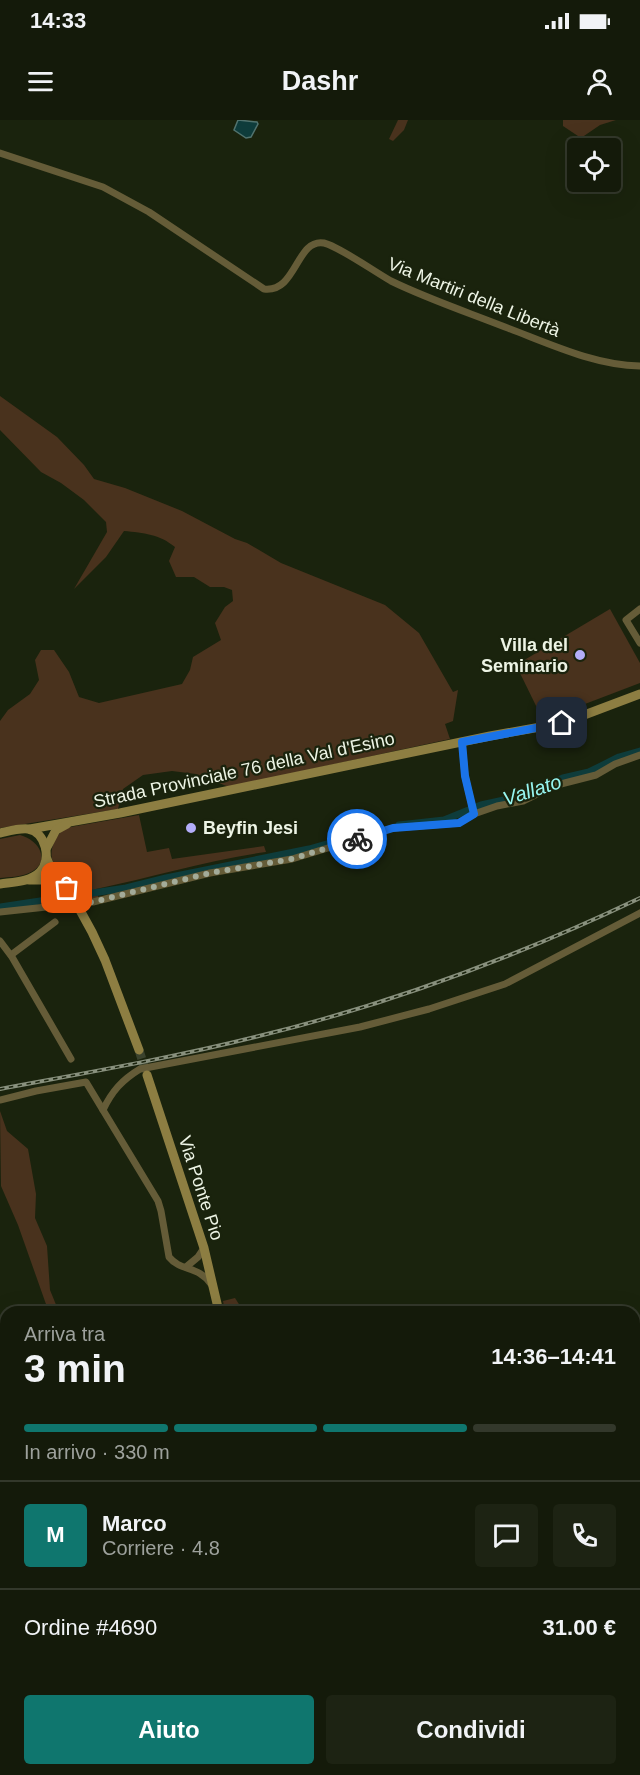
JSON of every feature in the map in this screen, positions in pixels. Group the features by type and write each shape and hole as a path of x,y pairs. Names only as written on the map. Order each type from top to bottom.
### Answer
{"main road":[{"name":"Strada Provinciale 76 della Val d'Esino","path":"0,833 42,828 562,723 640,694"},
{"name":"Strada Provinciale 76 della Val d'Esino","path":"46,849 56,831 73,821"},
{"path":"30,829 39,835 46,849 51,869 59,876 77,903 105,960 139,1050"},
{"path":"27,880 42,870 47,860"},
{"path":"0,884 27,880 50,880 58,882 68,890"},
{"name":"Via Ponte Pio","path":"147,1075 204,1248 218,1306"}],"street":[{"name":"Via Martiri della Libertà","path":"0,153 103,187 149,212 264,289 272,290 284,284 304,252 322,242 333,246 375,273 414,292 567,351 600,361 640,366"},
{"path":"640,609 626,620 640,643"},
{"path":"462,742 465,776 473,810"},
{"path":"0,912 93,902 210,873 292,859 393,828 459,823 473,810 523,801 553,786 596,775 615,764 640,756"},
{"path":"103,1110 110,1094 124,1078 140,1070 360,1027 429,1009 505,984 640,913"},
{"path":"11,956 55,922"},
{"path":"0,941 71,1059"},
{"path":"0,1100 36,1090 86,1082 158,1201 162,1211 167,1252 173,1262 198,1271 205,1276 213,1288"},
{"path":"186,1267 198,1257 204,1248"},
{"path":"186,1267 196,1262 208,1264"},
{"path":"198,1271 208,1264"}],"shaded area":[{"path":"398,120 408,120 404,130 393,141 389,139"},
{"path":"563,120 616,120 600,125 581,138 563,126"},
{"path":"0,396 57,437 94,479 125,488 182,511 247,543 281,563 385,605 419,633 453,692 458,690 453,721 445,724 450,739 229,787 196,774 172,771 143,775 123,789 118,809 0,828 0,721 8,710 30,694 39,680 35,660 41,650 54,650 69,672 79,697 99,703 182,684 190,670 193,657 221,640 215,623 225,607 233,601 232,590 224,587 210,587 194,577 176,577 169,561 175,547 163,539 124,531 106,557 74,589 107,532 106,522 84,500 41,472 0,430"},
{"path":"610,609 640,663 640,683 543,720 516,665"},
{"path":"139,815 147,852 169,848 172,859 264,846 266,852 202,864 96,889 99,899 82,900 71,882 53,862 52,848 59,835 65,828"},
{"path":"20,835 38,847 42,858 40,864 26,874 0,878 0,839"},
{"path":"0,1111 7,1131 28,1149 36,1194 35,1218 47,1246 50,1290 57,1306 47,1306 18,1225 1,1186"},
{"path":"235,1298 240,1306 224,1306 223,1301"}],"water":[{"path":"238,120 257,122 251,137 246,138 234,130"}],"waterway":[{"name":"Vallato","path":"399,825 444,820 481,805 526,795 563,778 589,772 619,757 640,751"},
{"name":"Vallato","path":"0,907 126,888 309,849 379,829"}],"tunnel":[{"path":"139,1050 147,1075"}],"railway":[{"path":"0,1089 192,1052 354,1010 451,978 546,940 640,898"}],"way so far":[{"path":"67,888 78,904 93,902 210,873 292,859 357,839"}],"place":[{"name":"Villa del Seminario","path":"580,655"},
{"name":"Beyfin Jesi","path":"191,828"}],"route":[{"path":"357,839 393,828 459,823 474,814 465,776 462,742 562,723"}]}
